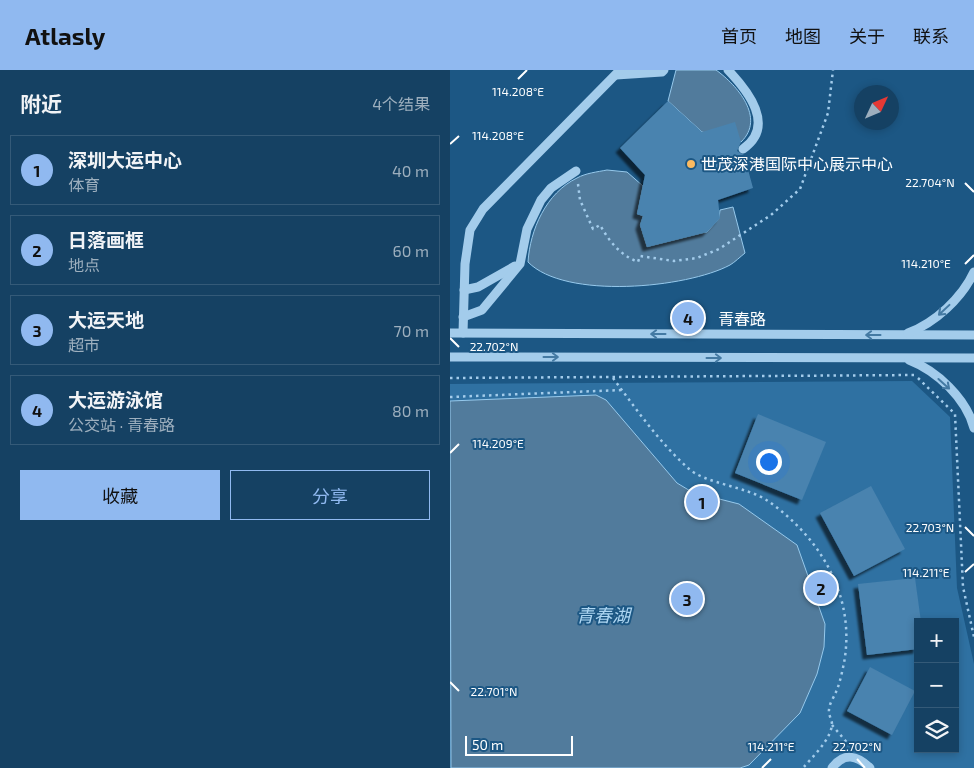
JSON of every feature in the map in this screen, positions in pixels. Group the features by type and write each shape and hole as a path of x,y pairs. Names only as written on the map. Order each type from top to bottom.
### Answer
{"street":[{"path":"463,333 465,264 470,230 483,209 618,72 662,72 664,70"},
{"path":"728,70 749,92 758,116 758,130 754,142 743,149"},
{"path":"463,317 482,310 520,264 527,229 541,200 552,188 576,174"},
{"path":"464,290 478,287 520,264"},
{"path":"903,335 937,316 957,296 974,272"},
{"name":"青春路","path":"450,333 974,335"},
{"path":"450,357 974,358"},
{"path":"904,358 918,363 946,384 966,408 974,428"},
{"path":"832,768 843,757 860,758 870,768"}],"path":[{"path":"576,174 580,200 592,229 600,225 608,239 629,258 638,262 640,256 674,261 697,258 719,249 771,215 800,189 828,113 833,70"},
{"path":"450,378 915,375 955,414 963,587 974,637"},
{"path":"613,378 650,426 689,470 766,500 795,521 816,545 832,574 842,604 846,633 844,662 837,690 829,710 832,725 860,758"},
{"path":"450,396 622,390"},
{"path":"803,768 824,742 832,725"}],"shaded area":[{"path":"912,381 950,417 957,588 974,664 974,768 450,768 450,384"}],"water":[{"path":"676,70 716,70 732,84 740,93 750,113 751,123 748,133 741,142 702,132 668,101"},
{"path":"607,170 627,172 643,186 637,214 643,216 640,225 647,247 707,232 719,218 720,210 733,207 745,253 730,265 686,280 627,286 597,286 569,282 546,274 528,262 529,250 536,225 548,203 566,185 580,176"},
{"name":"青春湖","path":"596,395 606,400 677,483 692,492 739,504 797,545 825,624 824,647 817,674 800,713 749,765 740,768 451,768 450,401"}],"building":[{"name":"世茂深港国际中心展示中心","path":"668,101 702,132 735,122 741,142 737,151 744,155 753,188 718,200 720,218 707,232 647,247 640,225 643,216 637,214 645,175 620,148"},
{"path":"758,414 826,442 802,500 735,473"},
{"path":"871,486 905,549 854,576 820,513"},
{"path":"915,578 920,618 914,618 914,649 867,655 858,584"},
{"path":"870,667 914,690 892,735 847,711"}],"place":[{"name":"世茂深港国际中心展示中心","path":"691,164"},
{"name":"大运游泳馆","path":"688,318"},
{"name":"深圳大运中心","path":"702,502"},
{"name":"日落画框","path":"821,588"},
{"name":"大运天地","path":"687,599"}]}
